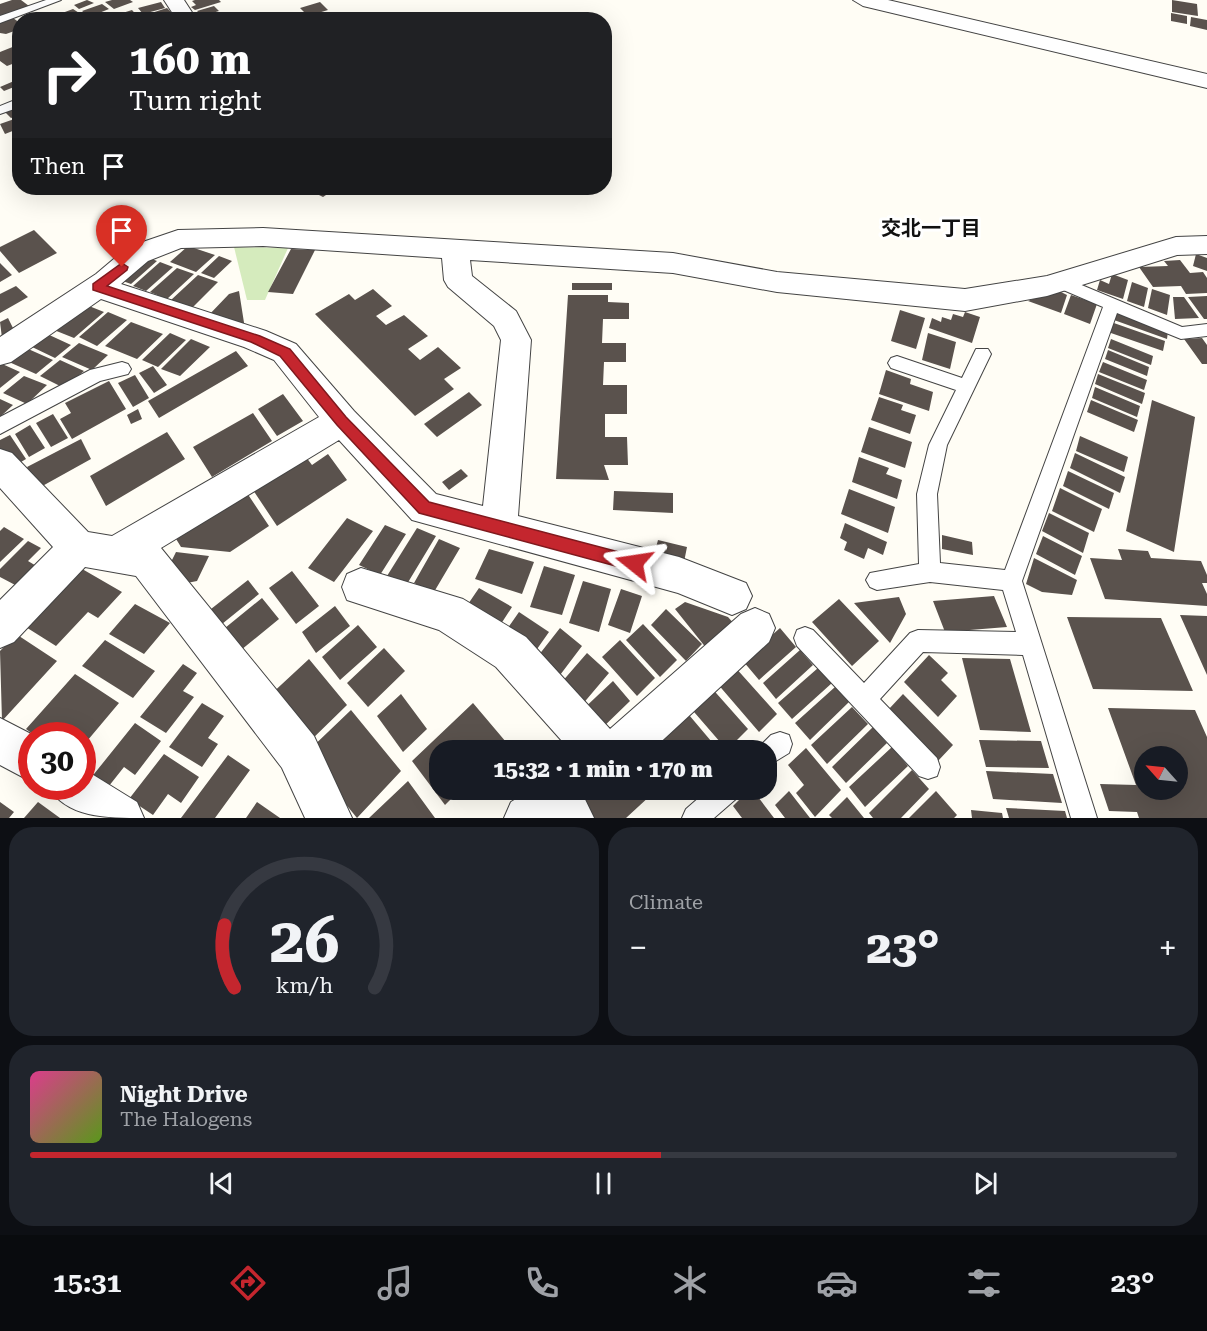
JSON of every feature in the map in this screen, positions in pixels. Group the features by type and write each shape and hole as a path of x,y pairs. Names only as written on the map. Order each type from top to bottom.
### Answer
{"street":[{"path":"863,0 1207,81"},
{"path":"0,353 97,287 138,254 178,239 263,237 673,262 777,282 965,300 1060,282 1176,246 1207,245"},
{"path":"455,249 458,280 505,319 516,340 499,528"},
{"path":"97,287 255,339 285,352 342,421 425,508 679,575 743,612 628,740"},
{"path":"116,554 342,421"},
{"path":"0,464 78,548 147,560 298,752 329,818"},
{"path":"0,628 78,548"},
{"path":"361,587 449,613 511,652 590,740"},
{"path":"0,740 18,751"},
{"path":"93,800 122,818"}],"lane":[{"path":"31,12 56,0"},
{"path":"1060,282 1112,306 1181,333 1207,330"},
{"path":"1084,818 1011,581 1112,306"},
{"path":"930,572 927,494 939,445 982,354"},
{"path":"897,363 966,387"},
{"path":"0,426 96,375 122,369"},
{"path":"878,580 930,572 1011,581"},
{"path":"805,638 865,698 928,767"},
{"path":"865,698 918,641 1030,644"},
{"path":"694,818 715,800"}],"green space":[{"path":"234,247 288,248 265,300 247,300"}],"building":[{"path":"21,0 29,6 0,16 0,4"},
{"path":"87,0 94,3 79,9 74,5"},
{"path":"112,0 133,2 114,9 105,2"},
{"path":"219,0 221,2 195,10 191,7 196,5 192,1"},
{"path":"1172,0 1197,4 1198,16 1172,12"},
{"path":"161,2 165,8 141,12 138,8"},
{"path":"320,2 328,10 304,12 300,8"},
{"path":"102,4 109,9 102,12 82,11"},
{"path":"214,6 219,11 198,12"},
{"path":"167,8 171,12 154,12"},
{"path":"1171,13 1187,16 1187,24 1171,21"},
{"path":"1191,17 1207,20 1207,30 1190,26"},
{"path":"12,18 12,32 0,33 0,23"},
{"path":"12,47 12,64 7,66 0,61 0,52"},
{"path":"12,82 12,88 4,91 0,87"},
{"path":"12,110 12,118 11,118 5,112"},
{"path":"12,120 12,131 5,134 0,124"},
{"path":"34,230 57,253 19,273 0,251 0,247"},
{"path":"188,246 215,255 196,272 170,262"},
{"path":"291,249 315,250 293,294 268,292"},
{"path":"1196,254 1207,258 1207,271 1193,266"},
{"path":"219,256 232,261 214,278 201,273"},
{"path":"147,257 157,261 131,284 120,280"},
{"path":"1180,260 1190,273 1203,272 1207,278 1207,293 1186,294 1181,286 1153,287 1139,267 1168,266 1164,261"},
{"path":"160,262 173,267 146,291 133,286"},
{"path":"0,263 12,275 0,282"},
{"path":"177,268 194,274 167,299 150,292"},
{"path":"1112,274 1128,280 1123,299 1097,290 1100,280 1109,284"},
{"path":"198,275 218,282 192,308 171,300"},
{"path":"1132,282 1148,288 1144,307 1127,301"},
{"path":"572,283 612,283 612,290 572,290"},
{"path":"16,286 28,297 0,313 0,294"},
{"path":"373,289 392,306 376,316 386,325 404,315 428,336 408,349 420,360 438,347 461,368 444,379 454,389 415,416 315,314 349,294 355,300"},
{"path":"1152,289 1170,295 1167,315 1148,308"},
{"path":"239,291 245,329 207,317 229,294"},
{"path":"1059,291 1067,295 1061,313 1028,301 1049,292"},
{"path":"568,295 608,295 608,302 629,303 629,319 603,319 602,343 626,343 626,362 604,362 603,385 627,385 627,414 605,414 605,437 627,437 628,465 604,465 609,480 556,479"},
{"path":"1071,295 1097,304 1090,324 1064,314"},
{"path":"1207,296 1207,319 1204,319 1188,297"},
{"path":"1173,297 1184,297 1199,318 1175,319"},
{"path":"84,304 104,312 74,338 54,330"},
{"path":"900,310 925,318 916,349 891,341"},
{"path":"108,312 127,320 97,346 79,337"},
{"path":"965,312 980,317 972,343 929,328 932,318 941,322 942,317 951,320 953,314 963,317"},
{"path":"1116,312 1168,331 1167,339 1114,320"},
{"path":"8,318 15,332 2,338 0,322"},
{"path":"131,322 163,334 137,359 105,346"},
{"path":"1111,322 1165,341 1163,351 1108,332"},
{"path":"45,333 71,345 55,358 30,346"},
{"path":"170,333 186,340 158,367 142,360"},
{"path":"928,333 956,342 950,369 922,360"},
{"path":"1202,338 1207,345 1207,364 1202,364 1184,339"},
{"path":"191,339 210,347 180,376 161,369"},
{"path":"1111,339 1153,356 1151,365 1108,348"},
{"path":"79,343 108,355 92,370 62,357"},
{"path":"26,348 53,360 36,374 9,362"},
{"path":"1108,350 1149,367 1147,376 1105,359"},
{"path":"236,351 248,366 159,418 148,401"},
{"path":"60,360 84,371 64,388 40,376"},
{"path":"1103,362 1147,380 1144,390 1099,372"},
{"path":"0,363 20,372 0,388"},
{"path":"153,366 167,385 154,393 139,373"},
{"path":"886,370 911,379 910,384 933,392 929,411 879,394"},
{"path":"1098,374 1145,393 1142,404 1095,384"},
{"path":"135,375 149,398 133,407 118,383"},
{"path":"24,376 47,385 27,404 3,393"},
{"path":"109,381 126,409 72,439 60,419 71,413 65,403"},
{"path":"1095,387 1140,406 1137,417 1092,398"},
{"path":"469,392 482,405 437,437 424,424"},
{"path":"283,394 303,421 277,436 258,409"},
{"path":"879,397 903,405 901,410 916,415 910,434 871,420"},
{"path":"0,399 13,405 0,417"},
{"path":"1091,400 1138,420 1134,432 1087,412"},
{"path":"1152,400 1195,417 1174,552 1126,531"},
{"path":"138,409 142,419 131,424 127,415"},
{"path":"253,413 272,441 212,477 193,447"},
{"path":"53,414 68,438 51,447 36,423"},
{"path":"30,425 45,448 29,457 15,434"},
{"path":"869,427 912,442 905,468 861,452"},
{"path":"167,432 185,459 106,506 90,476"},
{"path":"10,435 26,459 11,468 0,451 0,440"},
{"path":"1080,436 1128,457 1124,472 1076,451"},
{"path":"81,439 91,459 37,489 27,467"},
{"path":"1075,453 1125,477 1120,493 1070,468"},
{"path":"328,454 347,480 277,526 253,490 306,457 312,465"},
{"path":"859,457 889,468 886,474 902,480 897,499 852,482"},
{"path":"461,469 468,476 449,490 442,482"},
{"path":"1068,471 1114,493 1109,509 1063,486"},
{"path":"1060,488 1102,509 1094,532 1052,511"},
{"path":"849,489 895,507 888,533 841,514"},
{"path":"245,490 269,526 230,552 181,547 173,534"},
{"path":"614,491 673,493 673,513 613,510"},
{"path":"1049,513 1089,533 1083,553 1042,531"},
{"path":"347,518 373,531 334,582 308,568"},
{"path":"845,523 887,542 883,555 868,548 864,559 844,550 847,542 840,538"},
{"path":"385,525 406,534 380,575 359,565"},
{"path":"4,527 24,539 0,562 0,531"},
{"path":"417,528 436,536 407,584 387,576"},
{"path":"942,535 972,542 973,555 942,549"},
{"path":"1043,536 1082,556 1075,575 1036,554"},
{"path":"439,539 460,548 434,592 414,583"},
{"path":"658,540 687,547 684,562 654,555"},
{"path":"28,541 41,548 28,561 38,567 19,587 0,577 0,569"},
{"path":"489,549 534,562 522,594 475,579"},
{"path":"1118,549 1148,551 1151,558 1201,561 1207,575 1207,583 1202,583 1207,594 1207,606 1105,599 1090,558 1122,560"},
{"path":"176,552 209,556 197,581 182,584 169,566"},
{"path":"1034,558 1077,580 1072,595 1042,592 1026,584"},
{"path":"77,566 122,592 98,618 88,612 56,646 21,624"},
{"path":"544,566 575,575 562,615 530,607"},
{"path":"292,571 319,606 296,624 269,588"},
{"path":"248,580 259,594 222,624 211,609"},
{"path":"583,581 611,589 599,632 569,623"},
{"path":"479,588 512,607 497,630 464,610"},
{"path":"621,589 642,596 630,633 608,625"},
{"path":"994,596 1007,627 945,632 933,601"},
{"path":"899,597 906,614 890,643 854,603"},
{"path":"262,598 279,619 241,650 225,628"},
{"path":"839,599 879,641 852,666 812,622"},
{"path":"685,602 728,617 735,625 707,649 675,609"},
{"path":"135,604 170,623 144,654 109,634"},
{"path":"335,606 350,626 316,653 302,632"},
{"path":"666,609 702,644 686,661 651,625"},
{"path":"519,612 549,632 530,659 500,639"},
{"path":"1180,615 1207,616 1207,675"},
{"path":"1067,617 1161,618 1193,691 1093,689"},
{"path":"643,624 677,660 660,677 626,640"},
{"path":"358,625 377,647 340,680 322,657"},
{"path":"560,628 582,646 554,683 531,665"},
{"path":"780,628 796,647 759,680 743,661"},
{"path":"16,634 57,661 2,721 0,651"},
{"path":"105,640 155,671 133,698 82,666"},
{"path":"620,640 655,678 637,696 602,657"},
{"path":"384,648 405,671 368,707 347,683"},
{"path":"800,650 813,665 776,699 763,683"},
{"path":"587,653 609,673 576,712 554,691"},
{"path":"929,655 948,673 941,680 957,696 938,717 904,682"},
{"path":"962,658 1010,659 1031,732 980,730"},
{"path":"309,659 347,705 306,745 268,697"},
{"path":"183,664 197,673 183,691 194,697 166,733 140,717"},
{"path":"734,666 777,714 759,732 716,682"},
{"path":"818,668 832,683 792,719 778,703"},
{"path":"75,674 119,703 96,730 96,722 32,722"},
{"path":"613,681 630,701 596,734 579,713"},
{"path":"709,685 748,729 737,740 718,740 688,705"},
{"path":"835,687 849,702 810,740 795,723"},
{"path":"401,694 427,729 403,752 377,716"},
{"path":"903,694 953,745 937,762 888,710"},
{"path":"202,703 224,716 208,738 218,744 202,767 169,747"},
{"path":"473,703 504,740 434,740"},
{"path":"852,707 868,724 827,764 811,745"},
{"path":"1108,708 1195,710 1207,737 1207,818 1139,818 1137,812 1109,811 1100,784 1134,785 1134,800 1188,800 1188,746 1134,746 1134,780"},
{"path":"684,709 710,740 650,740"},
{"path":"351,710 401,771 357,818 305,754"},
{"path":"135,723 161,741 135,775 124,767 101,796 96,792 96,772"},
{"path":"873,727 887,743 846,783 832,767"},
{"path":"979,740 1041,741 1049,768 986,767"},
{"path":"429,745 429,784 412,761"},
{"path":"892,747 908,766 865,807 849,787"},
{"path":"806,748 841,790 815,817 796,793 804,785 788,765"},
{"path":"164,754 199,777 181,803 168,794 153,815 129,799"},
{"path":"228,755 250,770 215,818 181,818"},
{"path":"912,770 929,789 901,818 873,818 869,813"},
{"path":"986,771 1053,774 1062,803 993,799"},
{"path":"408,781 435,818 369,818"},
{"path":"789,791 810,818 785,818 775,805"},
{"path":"936,791 957,815 954,818 909,818"},
{"path":"847,797 864,818 832,818 829,815"},
{"path":"579,800 646,800 626,818 591,818"},
{"path":"739,800 760,800 774,818 742,818 733,806"},
{"path":"0,802 14,812 9,818 0,818"},
{"path":"38,802 60,818 24,818"},
{"path":"257,802 280,818 246,818"},
{"path":"1006,808 1065,811 1067,818 1009,818"},
{"path":"971,810 1002,813 1003,818 972,818"}],"district":[{"name":"交北一丁目","path":"931,228"}],"route":[{"path":"122,267 97,287 255,339 285,352 342,421 425,508 634,563"}]}
